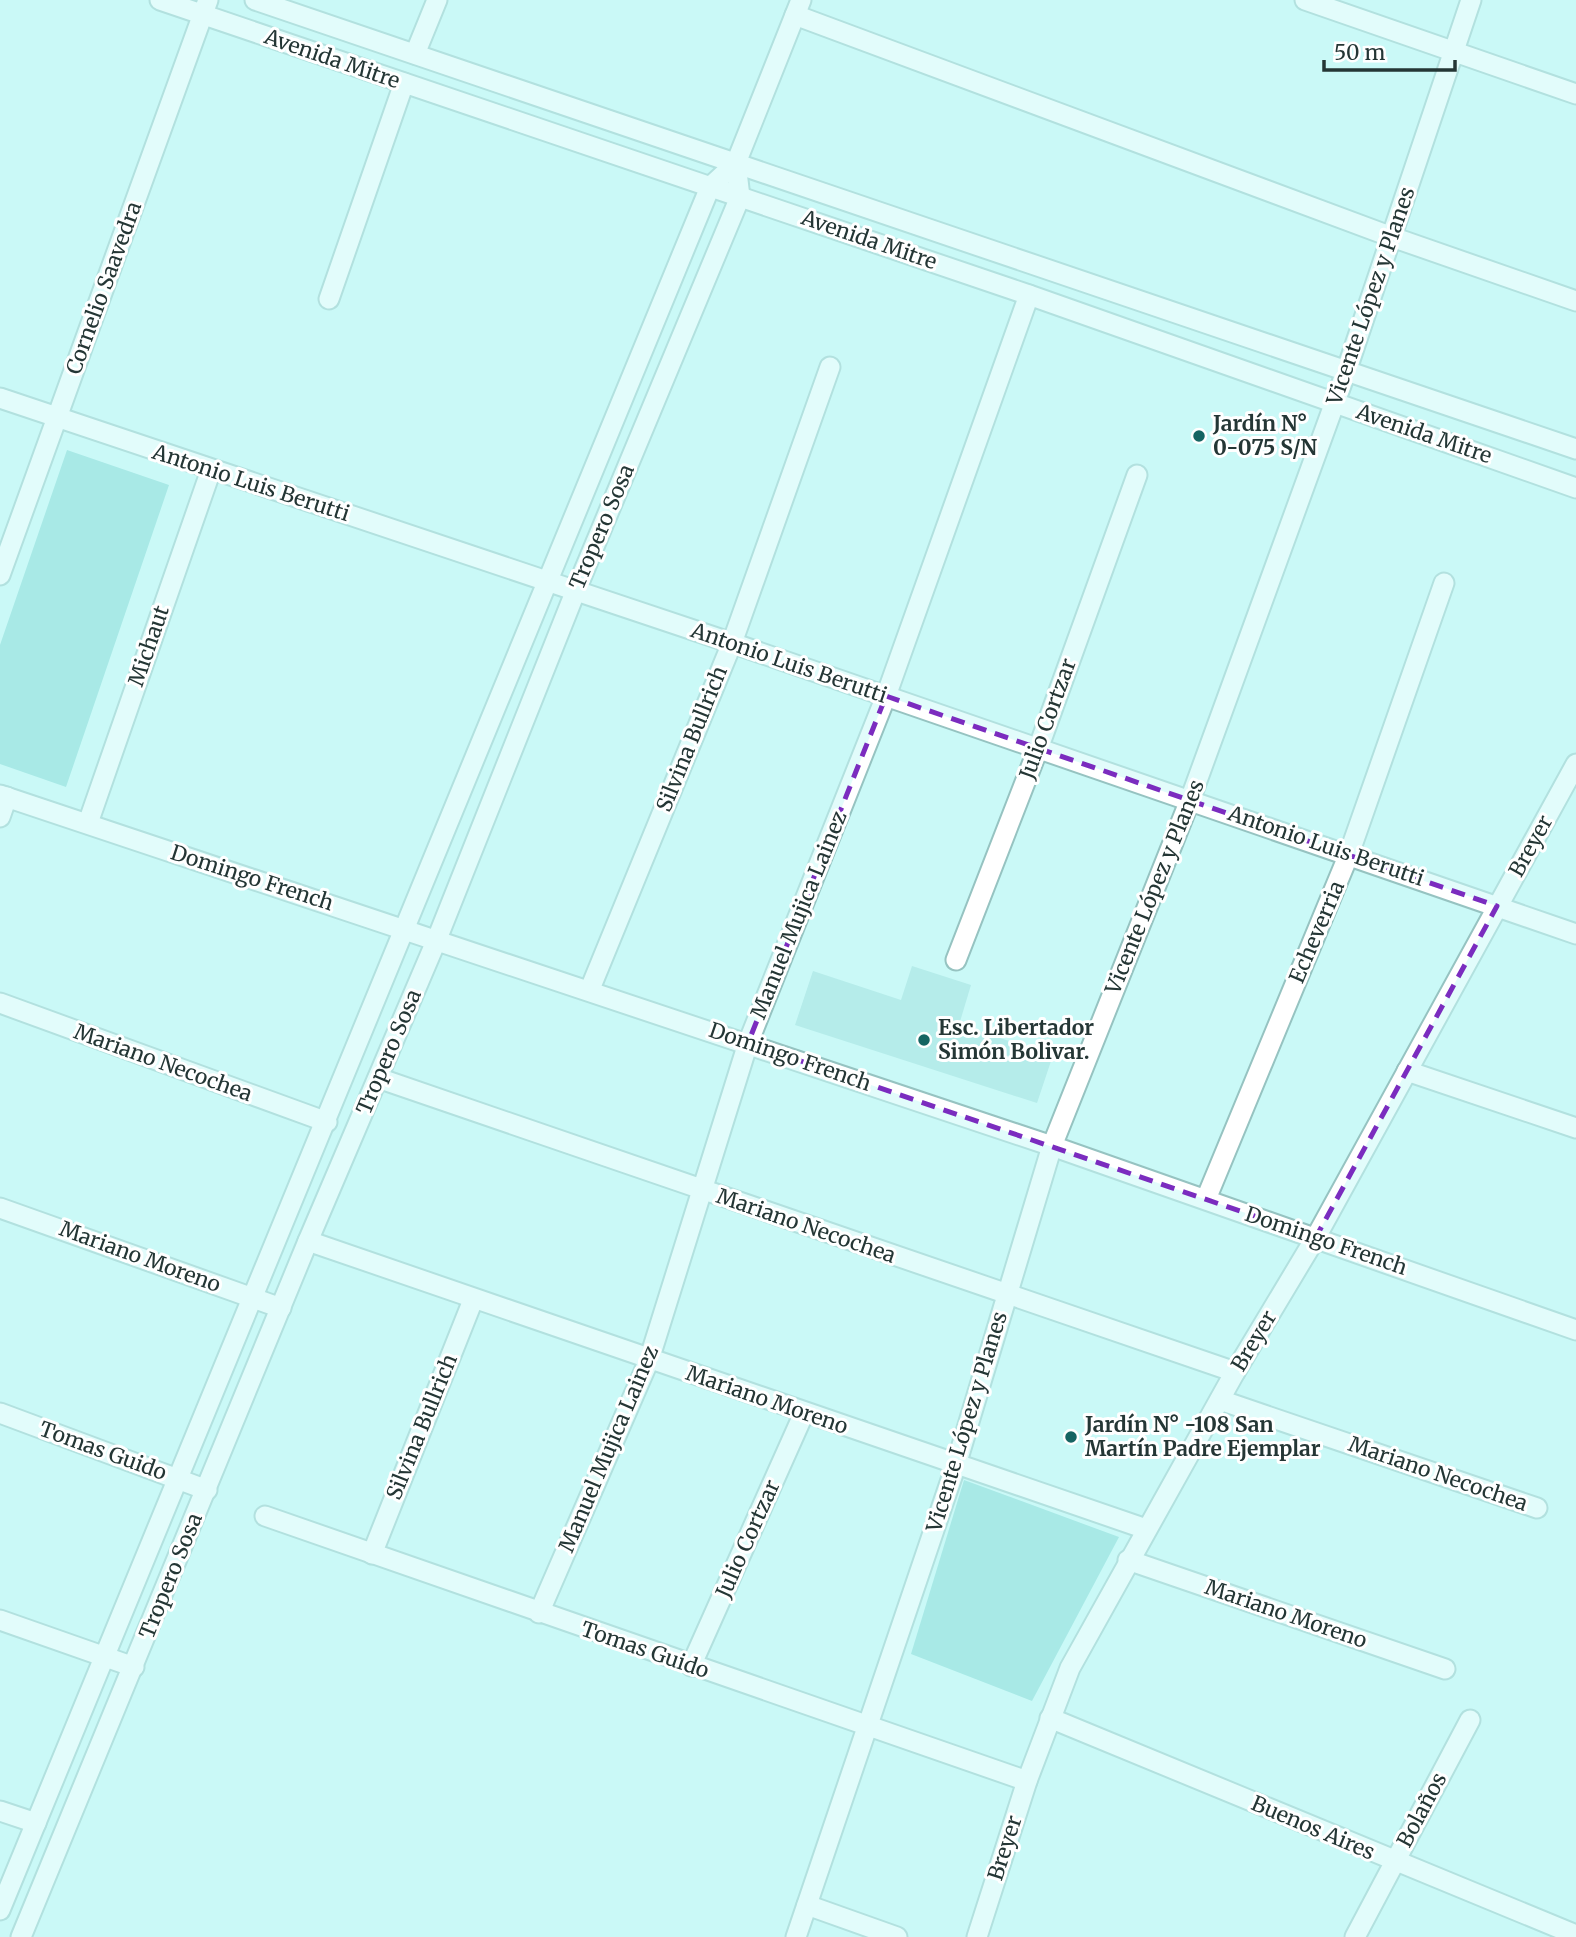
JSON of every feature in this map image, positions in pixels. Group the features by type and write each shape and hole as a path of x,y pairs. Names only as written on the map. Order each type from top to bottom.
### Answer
{"street":[{"name":"Avenida Mitre","path":"160,0 205,7 404,83 1029,295 1576,488"},
{"name":"Avenida Mitre","path":"255,0 1576,449"},
{"path":"415,54 437,0"},
{"path":"1305,0 1576,94"},
{"name":"Vicente López y Planes","path":"796,1937 956,1465 1052,1146 1190,800 1347,369 1471,0"},
{"name":"Cornelio Saavedra","path":"0,575 205,7"},
{"path":"798,8 1392,237 1576,301"},
{"name":"Tropero Sosa","path":"0,1910 327,1122 710,187 736,163 798,8"},
{"path":"330,299 404,83"},
{"name":"Tropero Sosa","path":"21,1937 281,1308 438,939 576,590 740,197 736,163"},
{"name":"Manuel Mujica Lainez","path":"539,1614 649,1360 748,1042 886,696 1029,295"},
{"name":"Silvina Bullrich","path":"590,989 732,643 830,368"},
{"name":"Antonio Luis Berutti","path":"0,398 732,643 1576,934"},
{"name":"Michaut","path":"88,823 211,470"},
{"name":"Julio Cortzar","path":"956,960 1038,748 1137,475"},
{"name":"Echeverria","path":"1206,1199 1349,854 1444,583"},
{"name":"Breyer","path":"977,1937 1027,1781 1070,1668 1235,1372 1316,1237 1576,764"},
{"path":"0,817 4,796"},
{"name":"Domingo French","path":"4,796 748,1042 1316,1237 1576,1330"},
{"name":"Mariano Necochea","path":"0,1003 327,1122"},
{"path":"1407,1071 1576,1128"},
{"name":"Mariano Necochea","path":"378,1078 1235,1372"},
{"name":"Mariano Moreno","path":"0,1208 281,1308"},
{"name":"Mariano Moreno","path":"309,1241 473,1300 1146,1529"},
{"name":"Silvina Bullrich","path":"372,1554 473,1300"},
{"name":"Mariano Necochea","path":"1220,1400 1536,1508"},
{"name":"Tomas Guido","path":"0,1413 206,1490"},
{"name":"Julio Cortzar","path":"691,1666 804,1413"},
{"name":"Tomas Guido","path":"265,1516 539,1614 1027,1781"},
{"name":"Mariano Moreno","path":"1128,1560 1445,1669"},
{"path":"0,1620 134,1667"},
{"name":"Buenos Aires","path":"1050,1718 1576,1936"},
{"name":"Bolaños","path":"1356,1937 1470,1720"},
{"path":"0,1811 36,1823"},
{"path":"807,1905 897,1937"}],"highlighted area":[{"path":"886,696 1497,906 1316,1237 748,1043"}],"shaded area":[{"path":"67,450 169,485 66,787 0,764 0,645"},
{"name":"Esc. Libertador Simón Bolivar.","path":"912,966 971,985 959,1025 1053,1055 1037,1103 795,1025 813,971 901,1000"},
{"path":"964,1480 1119,1537 1032,1701 911,1654"}],"place":[{"name":"Jardín N° 0-075 S/N","path":"1199,436"},
{"name":"Esc. Libertador Simón Bolivar.","path":"924,1040"},
{"name":"Jardín N° -108 San Martín Padre Ejemplar","path":"1071,1437"}]}
